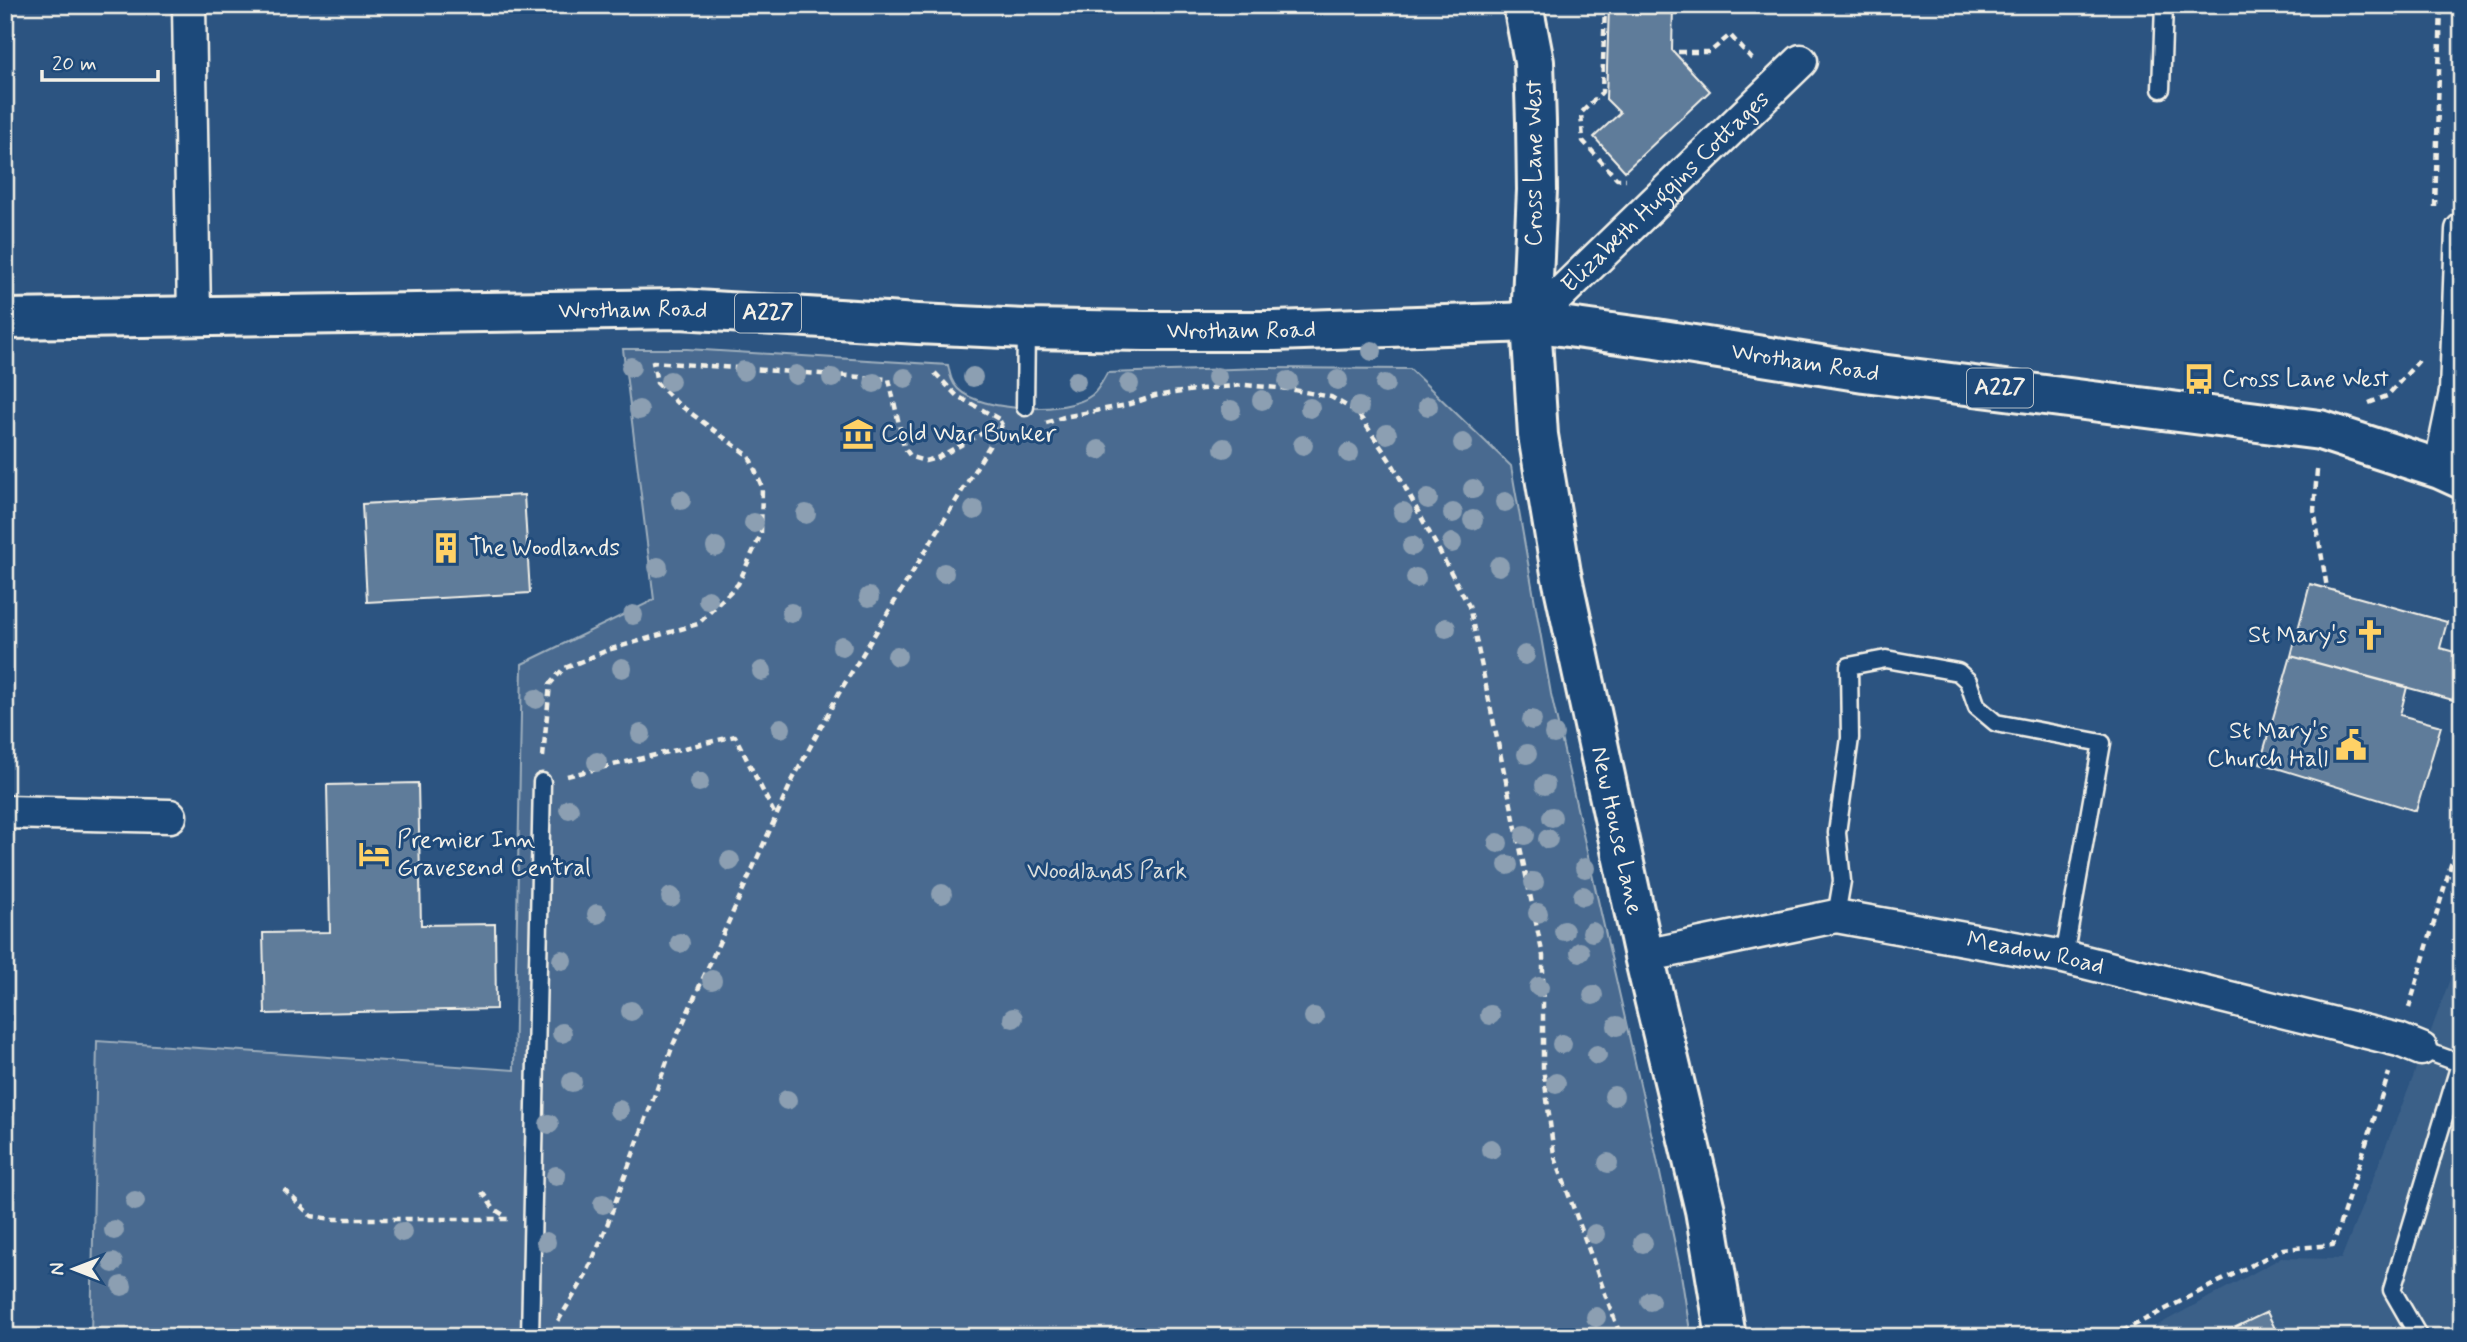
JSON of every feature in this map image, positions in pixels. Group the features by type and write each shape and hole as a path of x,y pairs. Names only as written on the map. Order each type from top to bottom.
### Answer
{"main road":[{"name":"Cross Lane West","path":"1523,5 1534,62 1536,122 1537,190 1531,322"},
{"name":"Wrotham Road","path":"5,319 680,309 1026,329 1275,331 1531,322 1864,372 2320,430 2451,474"},
{"name":"New House Lane","path":"1531,322 1538,435 1561,573 1644,956 1705,1210 1726,1337"}],"street":[{"path":"189,5 194,316"},
{"name":"Elizabeth Huggins Cottages","path":"1531,322 1801,61"},
{"path":"2448,225 2456,393 2451,474"},
{"path":"5,812 170,816"},
{"name":"Meadow Road","path":"1644,956 1836,916 2064,957 2410,1044"}],"lane":[{"path":"2161,89 2164,5"},
{"path":"1025,407 1026,329"},
{"path":"1836,916 1842,881 1837,833 1850,738 1849,666 1886,659 1958,672 1968,681 1977,707 1996,723 2102,743 2064,957"},
{"path":"530,1337 542,782"},
{"path":"2410,1044 2461,1064 2392,1290 2419,1337"}],"path":[{"path":"1605,5 1602,92 1581,113 1583,141 1617,179 1632,177"},
{"path":"2441,5 2448,225"},
{"path":"1678,52 1710,52 1730,34 1760,68"},
{"path":"2362,405 2387,396 2428,350"},
{"path":"775,815 735,736 542,782 544,730 550,684 563,670 608,650 698,624 738,584 761,534 762,487 749,456 677,403 657,383 653,362 889,379 904,447 911,457 925,461 937,458 1004,421"},
{"path":"935,373 957,396 1004,421"},
{"path":"1045,424 1155,396 1201,389 1245,385 1289,389 1331,397 1357,412 1393,465 1468,606 1543,957 1543,1067 1554,1155 1588,1254 1621,1337"},
{"path":"555,1327 585,1277 603,1236 673,1045 775,815 839,693 1004,421"},
{"path":"2320,430 2314,510 2327,588"},
{"path":"2111,1337 2283,1249 2333,1245 2410,1044 2462,827"},
{"path":"284,1189 311,1216 332,1219 533,1219"},
{"path":"482,1192 494,1209 508,1219"}],"shaded area":[{"path":"2462,946 2462,1337 2136,1337 2281,1258 2341,1259"}],"green space":[{"name":"Woodlands Park","path":"623,349 687,349 948,365 954,384 969,397 1024,408 1064,406 1080,401 1094,393 1107,373 1264,368 1410,369 1511,466 1551,694 1655,1150 1680,1268 1691,1337 91,1337 97,1041 514,1070 522,664 654,600"}],"building":[{"path":"1609,5 1673,5 1672,50 1710,91 1625,171 1594,137 1620,113 1606,99"},
{"name":"The Woodlands","path":"524,495 530,593 367,602 362,504"},
{"name":"St Mary's","path":"2310,584 2447,622 2440,648 2462,654 2462,668 2453,700 2291,656"},
{"name":"St Mary's Church Hall","path":"2291,656 2407,687 2400,715 2441,726 2416,811 2260,763"},
{"name":"Premier Inn Gravesend Central","path":"418,783 421,925 495,924 496,1009 265,1014 263,933 330,932 327,785"},
{"path":"2267,1312 2279,1337 2215,1337"}],"place":[{"name":"Cross Lane West","path":"2199,379"},
{"name":"Cold War Bunker","path":"858,434"},
{"name":"The Woodlands","path":"446,548"},
{"name":"St Mary's","path":"2370,635"},
{"name":"St Mary's Church Hall","path":"2351,745"},
{"name":"Premier Inn Gravesend Central","path":"374,854"}]}
